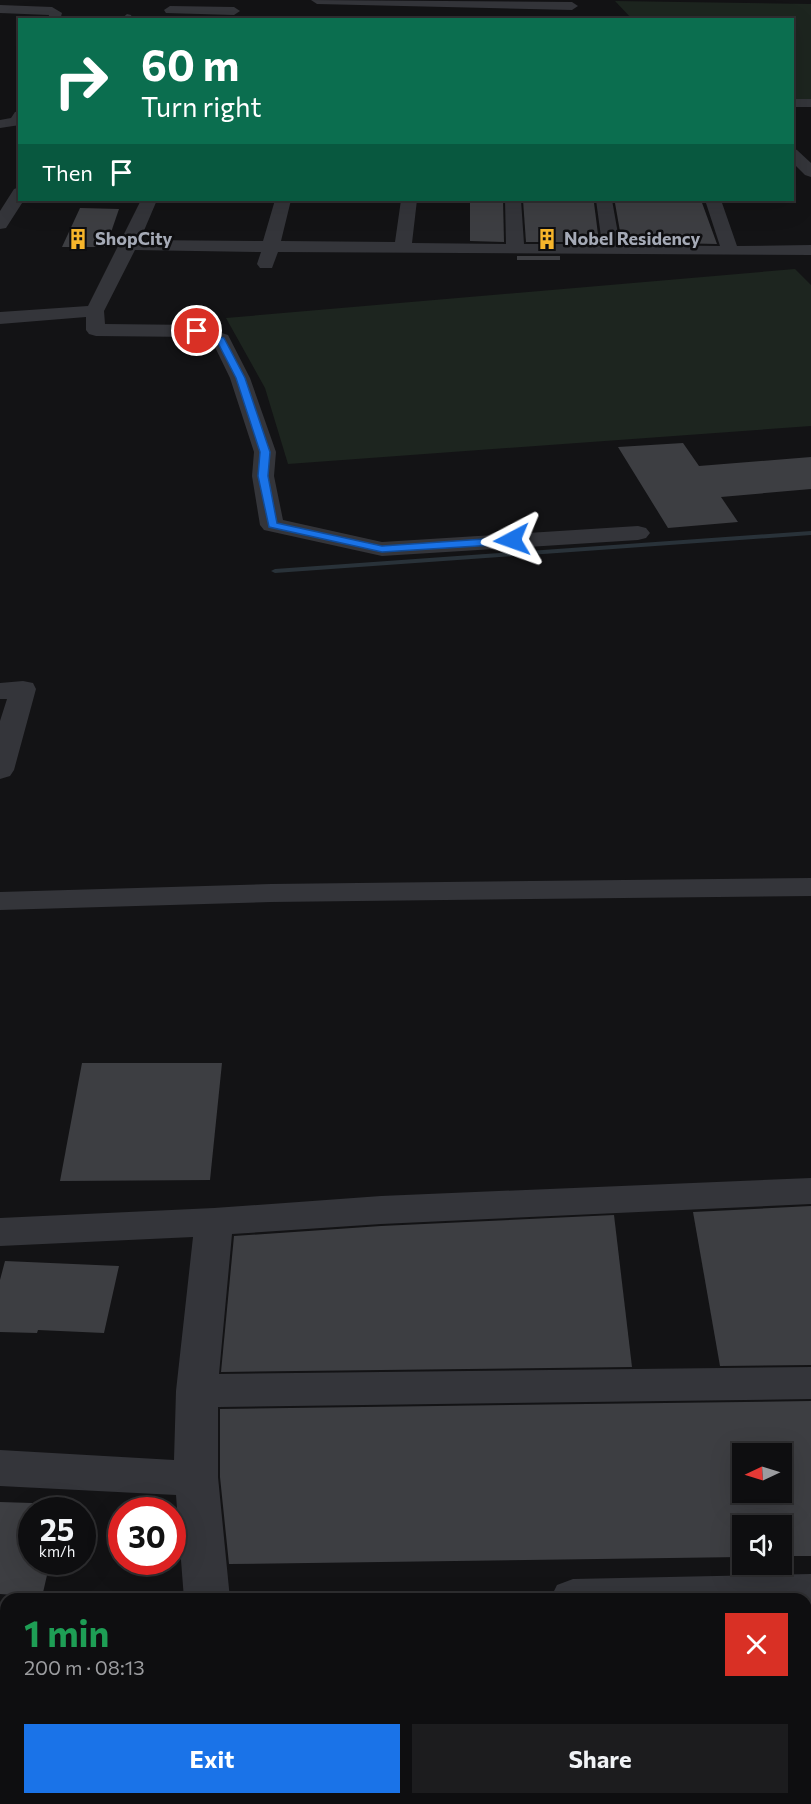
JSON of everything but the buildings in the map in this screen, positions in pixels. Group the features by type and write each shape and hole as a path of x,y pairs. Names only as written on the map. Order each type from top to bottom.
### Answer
{"street":[{"path":"317,0 331,5 572,3 574,18"},
{"path":"429,18 430,3"},
{"path":"507,4 508,18"},
{"path":"0,9 52,11 56,13 55,18"},
{"path":"170,10 235,10"},
{"path":"794,103 811,103"},
{"path":"0,124 16,121 18,118"},
{"path":"0,224 18,195"},
{"path":"149,201 95,311 96,330 197,331 221,339 240,378 265,452 263,476 272,525 382,549 638,533"},
{"path":"266,264 283,201"},
{"path":"403,247 409,201"},
{"path":"513,201 515,248"},
{"path":"604,201 612,250"},
{"path":"713,201 730,251"},
{"path":"129,245 811,250"},
{"path":"0,318 95,311"},
{"path":"0,770 11,690"},
{"path":"0,901 271,893 811,887"},
{"path":"0,1232 214,1222 381,1210 811,1191"},
{"path":"206,1593 196,1477 197,1391 214,1222"},
{"path":"197,1391 811,1383"},
{"path":"0,1468 154,1478 196,1477"}],"shaded area":[{"path":"615,1 811,4 811,101 794,101 794,18 631,18"},
{"path":"795,269 811,285 811,426 288,464 265,388 226,318"}],"waterway":[{"path":"275,571 811,533"}],"place":[{"name":"ShopCity","path":"78,239"},
{"name":"Nobel Residency","path":"547,239"}],"route":[{"path":"197,331 221,339 240,378 265,452 263,476 272,525 310,531 351,544 382,549 512,540"}]}
